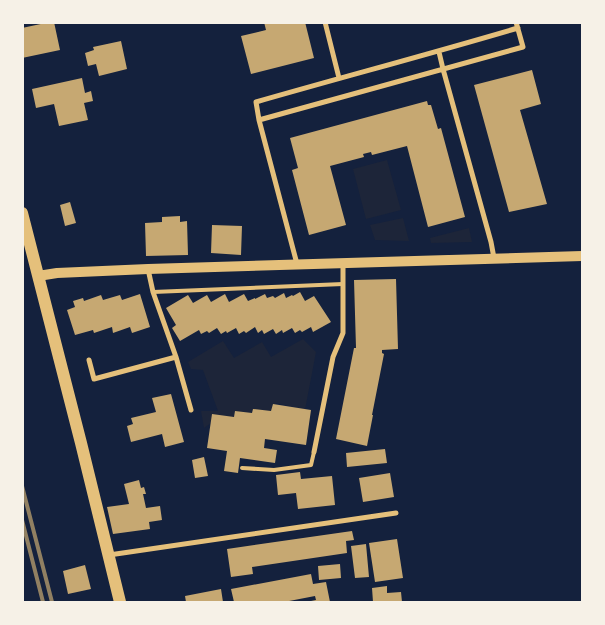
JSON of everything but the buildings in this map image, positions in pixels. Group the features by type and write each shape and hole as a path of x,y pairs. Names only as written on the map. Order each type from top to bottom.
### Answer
{"main road":[{"path":"22,213 120,602"},
{"path":"38,276 57,272 582,256"}],"street":[{"path":"325,22 339,78"},
{"path":"258,120 522,47 517,25 439,52 256,102 258,120 297,264"},
{"path":"439,52 494,258"},
{"path":"314,452 333,357 343,333 343,262"},
{"path":"148,269 153,292 176,357 191,410"},
{"path":"89,360 94,379 176,357"},
{"path":"108,556 396,513"}],"lane":[{"path":"153,292 343,284"},
{"path":"242,468 274,470 311,465 314,452"}],"shaded area":[{"path":"387,160 401,210 366,219 353,169"},
{"path":"403,218 409,241 375,240 370,225"},
{"path":"469,228 472,242 431,243 430,238"},
{"path":"303,339 316,352 305,410 276,403 273,415 235,420 215,420 204,428 201,411 218,411 203,370 191,369 188,362 223,341 234,358 262,342 271,357"}],"railway":[{"path":"22,486 52,602"},
{"path":"22,520 43,602"}]}
